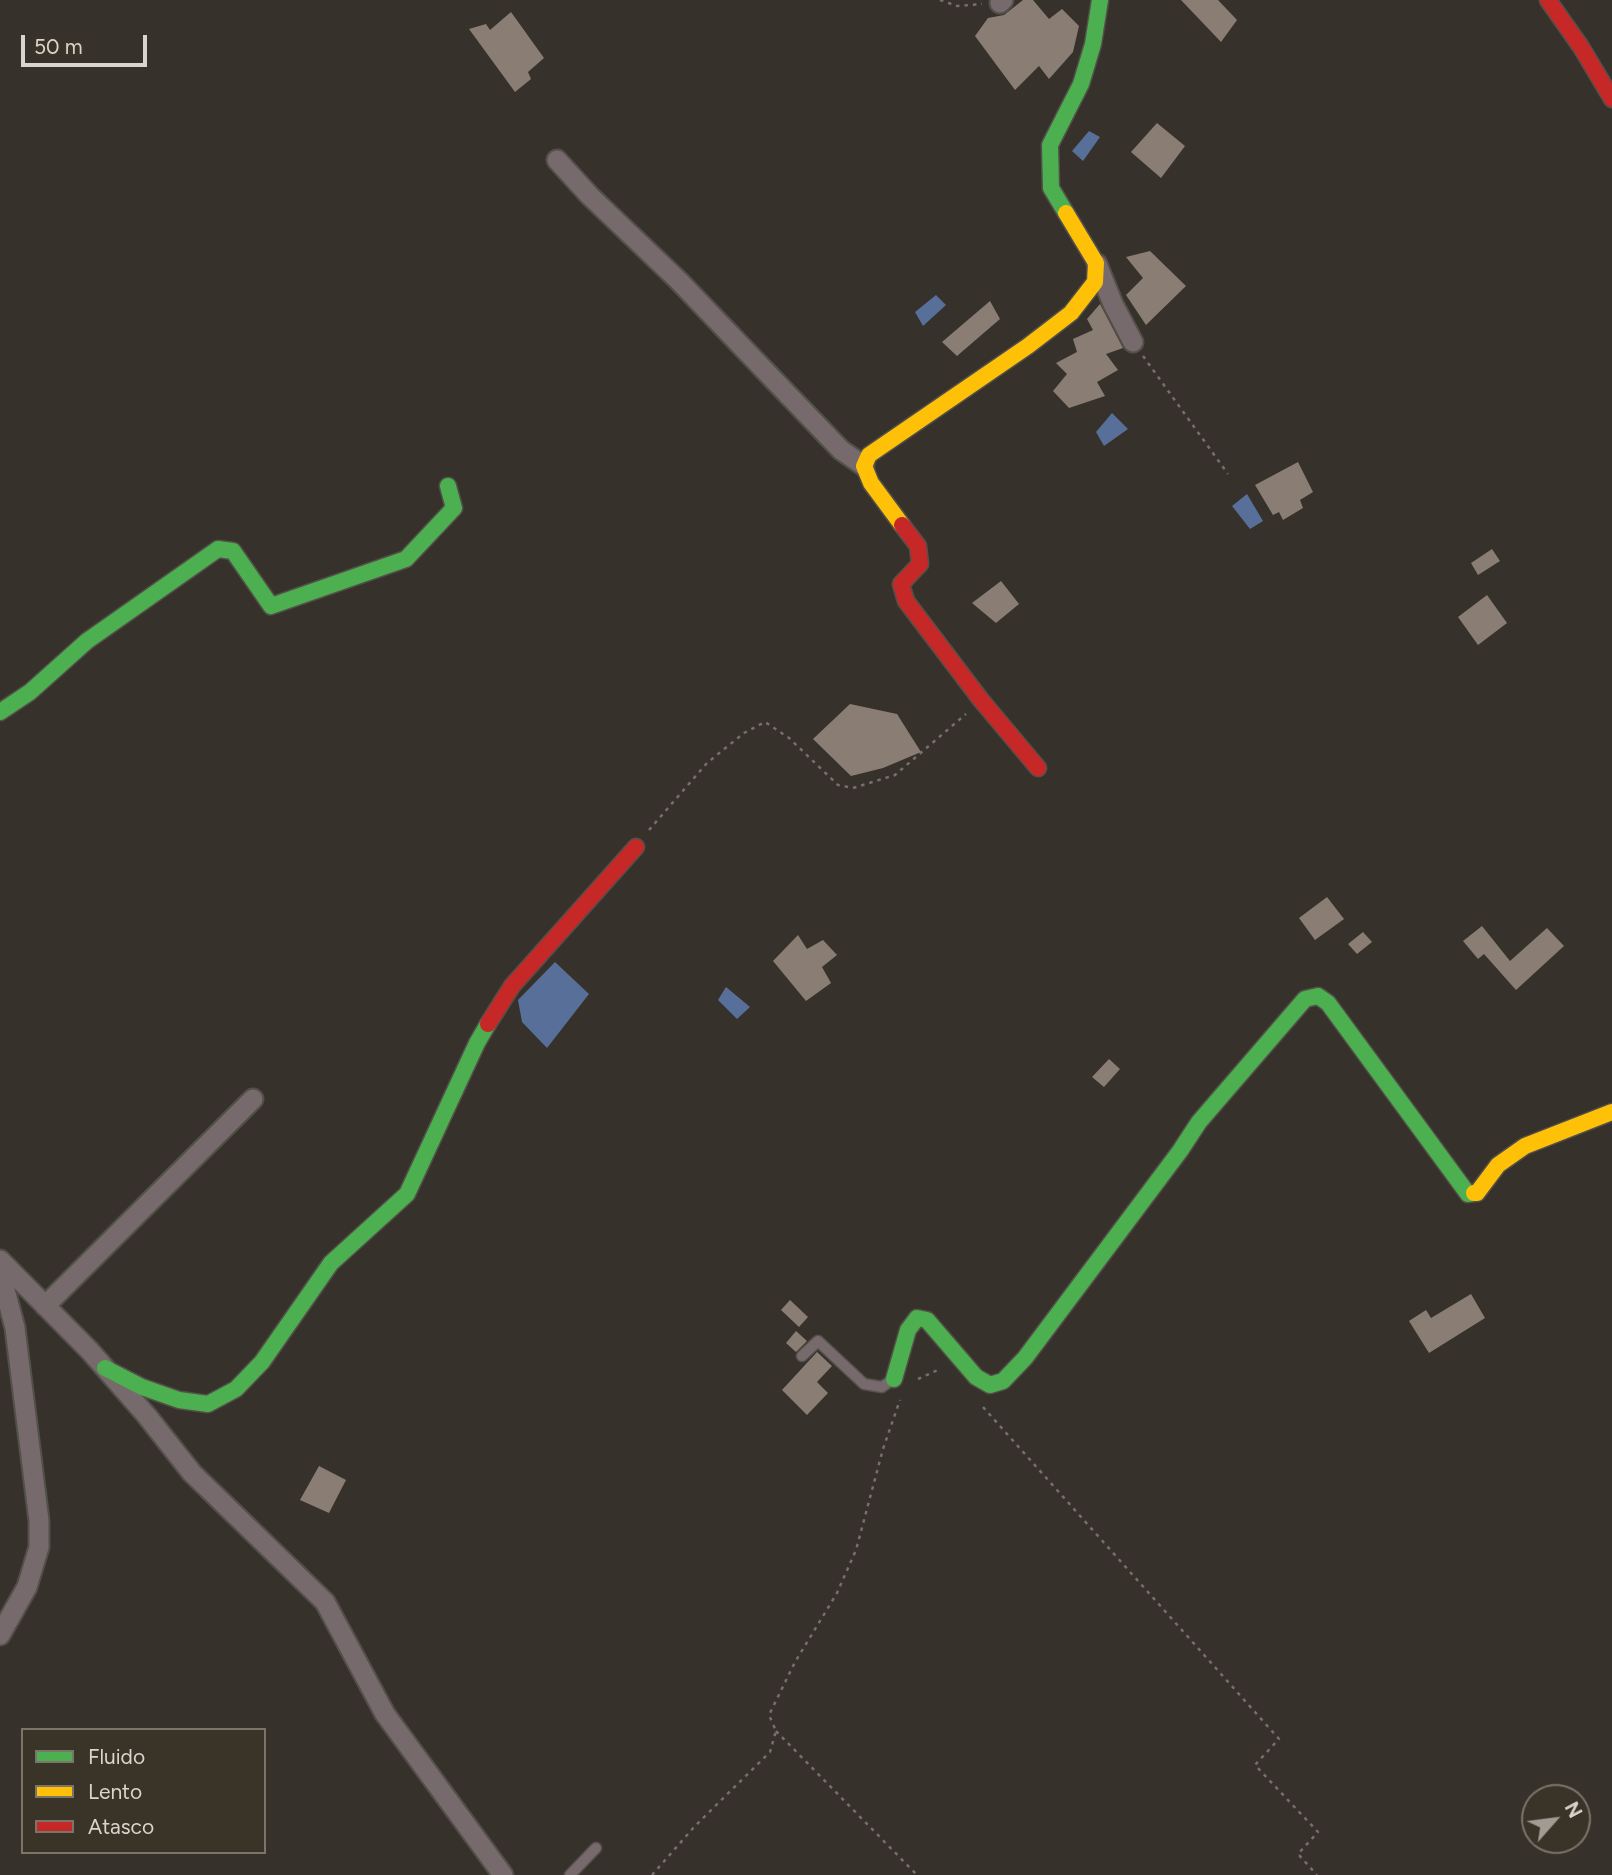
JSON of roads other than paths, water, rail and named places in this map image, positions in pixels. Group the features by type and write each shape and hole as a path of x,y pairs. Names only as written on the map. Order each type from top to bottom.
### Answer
{"street":[{"path":"1100,0 1093,44 1080,84 1050,145 1051,188 1096,263 1112,304 1133,342"},
{"path":"1548,0 1581,47 1612,99"},
{"path":"557,160 590,196 679,281 841,450 864,466 871,484 918,546 920,564 901,584 906,601 981,700 1038,768"},
{"path":"864,466 869,455 1028,346 1070,313 1095,282 1096,263"},
{"path":"0,712 30,692 87,641 218,549 233,551 271,606 406,559 454,508 448,486"},
{"path":"105,1368 142,1387 179,1400 208,1404 236,1389 262,1362 331,1263 407,1194 477,1043 513,986 636,847"},
{"path":"898,1386 908,1330 917,1318 927,1320 976,1377 990,1385 1003,1381 1025,1358 1180,1152 1199,1122 1306,999 1318,996 1328,1003 1468,1194 1477,1193 1498,1166 1525,1146 1612,1112"},
{"path":"45,1306 253,1099"},
{"path":"0,1259 105,1368 192,1473 325,1602 384,1714 503,1875"},
{"path":"0,1271 15,1328 39,1521 39,1547 27,1587 0,1635"}],"lane":[{"path":"802,1356 818,1341 864,1384 898,1386"},
{"path":"570,1875 596,1848"}],"water":[{"path":"1089,131 1100,137 1083,161 1072,151"},
{"path":"936,295 946,305 923,326 915,312"},
{"path":"1112,413 1128,429 1104,446 1096,432"},
{"path":"1247,494 1263,521 1250,529 1232,506"},
{"path":"555,962 589,994 547,1048 522,1022 518,1000"},
{"path":"726,987 750,1007 737,1019 718,1000"}]}
